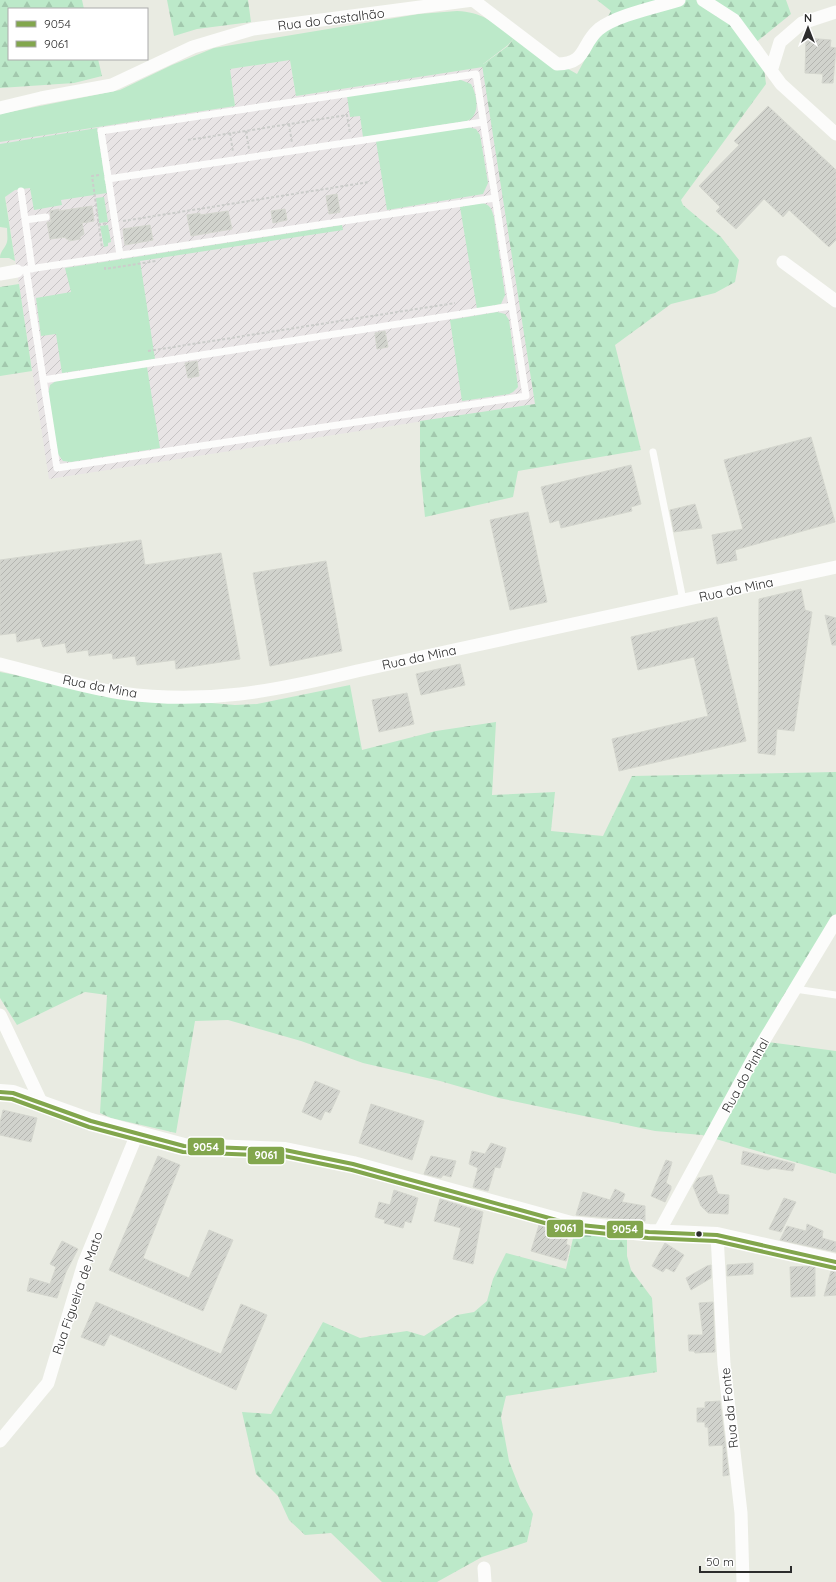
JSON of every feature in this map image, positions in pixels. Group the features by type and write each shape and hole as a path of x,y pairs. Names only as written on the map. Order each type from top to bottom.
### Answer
{"street":[{"name":"Rua do Castalhão","path":"0,108 41,98 112,85 193,46 253,29 473,0 557,64 569,64 577,59 598,30 607,24 618,19 679,0"},
{"path":"703,0 734,20 772,68 781,84 836,134"},
{"path":"772,68 780,42 802,23 836,12"},
{"path":"783,262 836,301"},
{"path":"0,274 25,270"},
{"name":"Rua da Mina","path":"0,664 120,692 171,697 239,696 298,685 836,567"},
{"name":"Rua do Pinhal","path":"659,1232 754,1057 836,921"},
{"path":"0,1015 42,1104"},
{"path":"0,1092 13,1093 91,1121 184,1146 285,1150 353,1164 571,1224 659,1232 717,1234 836,1262"},
{"name":"Rua Figueira de Mato","path":"0,1441 48,1382 84,1263 137,1134"},
{"name":"Rua da Fonte","path":"717,1234 724,1364 741,1513 743,1582"},
{"path":"484,1568 485,1582"}],"lane":[{"path":"21,191 25,220 25,270 57,468 526,396 476,74 101,131 120,255"},
{"path":"108,177 483,122"},
{"path":"25,270 495,198"},
{"path":"25,220 46,217"},
{"path":"43,380 512,306"},
{"path":"653,452 683,600"},
{"path":"795,989 836,995"}],"path":[{"path":"188,140 347,115 350,136"},
{"path":"289,124 292,146"},
{"path":"246,131 250,152"},
{"path":"230,133 233,155 239,154"},
{"path":"108,177 92,176 105,268 159,260"},
{"path":"98,224 369,182"},
{"path":"148,352 455,303"}],"shaded area":[{"path":"290,60 296,96 483,67 535,404 49,479 2,174 0,142 235,106 230,69"}],"green space":[{"path":"0,0 82,0 84,8 8,8 8,60 98,60 102,76 74,83 0,88"},
{"path":"167,0 248,0 251,22 197,29 174,36"},
{"path":"597,0 786,0 791,14 749,48 764,68 766,84 681,200 683,205 721,237 739,260 735,282 715,293 671,304 615,345 641,450 518,471 513,497 425,517 420,467 420,421 535,404 482,65 508,46 514,38 577,74 611,11"},
{"path":"457,11 474,14 488,19 514,38 508,45 483,64 483,67 296,96 290,60 230,69 235,106 0,142 0,114 120,90 172,65 214,48 419,14"},
{"path":"461,80 471,84 476,99 476,110 467,121 363,137 360,116 350,117 347,96"},
{"path":"468,127 476,129 480,135 488,183 483,194 387,210 376,141"},
{"path":"97,128 107,193 61,200 62,205 34,210 30,188 15,190 5,197 15,261 9,258 0,258 7,242 7,228 0,227 0,144"},
{"path":"104,197 108,222 99,223 96,198"},
{"path":"481,203 489,206 493,215 505,295 501,304 477,309 460,207"},
{"path":"108,225 111,242 108,243 108,246 104,247 100,226"},
{"path":"342,225 343,230 140,261 155,359 62,373 56,334 41,336 36,298 71,292 65,268"},
{"path":"19,284 32,371 0,376 0,287"},
{"path":"497,312 505,314 509,320 518,387 509,394 462,401 450,320"},
{"path":"147,367 160,448 71,462 63,461 58,454 48,393 50,385 56,381"},
{"path":"0,672 125,696 235,705 257,704 350,685 362,750 436,731 496,722 492,795 555,792 551,831 603,836 632,776 836,772 836,914 760,1038 768,1042 836,1051 836,1174 702,1135 655,1131 499,1098 440,1081 363,1063 301,1041 228,1020 195,1021 176,1133 111,1118 100,1113 107,995 85,992 17,1025 0,998"},
{"path":"574,1234 627,1236 627,1256 631,1270 652,1298 657,1372 506,1396 501,1417 509,1461 520,1489 533,1514 527,1542 482,1557 437,1582 382,1582 331,1533 305,1535 289,1520 278,1496 256,1474 242,1412 271,1414 323,1322 360,1338 407,1331 424,1336 457,1315 474,1312 487,1301 493,1279 506,1253 566,1269"}],"building":[{"path":"806,38 831,40 830,47 836,48 833,83 822,83 823,74 805,73"},
{"path":"768,106 836,170 836,240 829,247 789,210 783,217 764,199 736,229 716,211 720,207 699,186 739,145 734,141"},
{"path":"337,194 340,212 329,214 326,196"},
{"path":"92,206 94,221 82,223 84,234 80,237 80,239 69,241 66,237 50,239 47,222 51,222 50,211"},
{"path":"285,209 287,220 273,223 271,211"},
{"path":"228,211 232,229 191,236 187,215 200,213 200,215"},
{"path":"150,225 153,240 125,245 123,229"},
{"path":"385,331 388,347 377,349 375,333"},
{"path":"197,361 199,376 188,378 185,363"},
{"path":"811,437 835,522 735,550 737,560 717,564 712,535 743,529 724,460"},
{"path":"631,465 641,504 631,507 632,511 561,528 559,520 550,523 541,487"},
{"path":"695,504 702,528 674,532 670,510"},
{"path":"528,512 547,602 510,610 490,520"},
{"path":"141,540 145,565 221,553 240,659 176,669 175,660 137,665 135,656 113,659 112,653 89,656 88,650 67,653 65,643 43,647 40,638 17,642 16,633 0,635 0,560"},
{"path":"326,561 342,651 270,666 253,573"},
{"path":"801,589 805,610 812,612 794,731 777,729 775,755 758,753 759,599"},
{"path":"825,615 836,618 836,645 832,645"},
{"path":"717,617 746,741 619,771 612,739 708,716 694,657 638,670 631,637"},
{"path":"460,664 465,685 421,695 416,674"},
{"path":"407,693 414,724 379,732 372,700"},
{"path":"315,1081 340,1091 330,1113 325,1111 321,1120 302,1112"},
{"path":"371,1104 424,1121 412,1160 359,1143"},
{"path":"3,1110 37,1118 31,1142 0,1135 0,1123"},
{"path":"491,1143 506,1148 500,1168 495,1167 488,1191 473,1187 478,1168 469,1164 472,1151 485,1154"},
{"path":"743,1151 795,1164 793,1171 772,1168 768,1170 741,1164"},
{"path":"158,1156 180,1165 143,1258 189,1278 209,1230 233,1240 203,1311 109,1270"},
{"path":"431,1156 456,1161 451,1177 443,1175 441,1178 424,1174"},
{"path":"666,1160 672,1162 666,1183 671,1186 671,1189 665,1202 651,1196"},
{"path":"712,1175 718,1194 729,1195 728,1214 708,1213 701,1206 693,1186 698,1178"},
{"path":"615,1189 625,1194 622,1202 645,1206 645,1221 576,1215 583,1192 610,1200"},
{"path":"394,1190 418,1198 411,1223 405,1221 403,1228 384,1223 385,1220 375,1217 379,1202 390,1205"},
{"path":"784,1198 796,1202 781,1232 769,1229"},
{"path":"440,1199 483,1212 473,1264 453,1259 461,1228 434,1221"},
{"path":"807,1224 823,1231 822,1238 836,1242 836,1252 780,1240 787,1226 806,1231"},
{"path":"539,1225 569,1233 566,1244 570,1246 566,1261 531,1251"},
{"path":"62,1241 78,1249 66,1272 57,1298 27,1291 30,1278 50,1284 56,1267 50,1264"},
{"path":"665,1243 684,1255 674,1272 666,1268 663,1272 652,1266"},
{"path":"753,1263 753,1274 727,1276 727,1265"},
{"path":"711,1265 711,1278 691,1290 686,1278"},
{"path":"790,1267 815,1267 815,1296 791,1297"},
{"path":"831,1271 836,1271 836,1295 824,1296"},
{"path":"96,1302 221,1354 241,1304 267,1315 236,1390 110,1334 104,1346 81,1337"},
{"path":"713,1302 715,1352 695,1353 694,1351 689,1351 688,1335 703,1335 699,1303"},
{"path":"720,1401 729,1475 723,1476 723,1445 709,1446 708,1427 705,1427 705,1422 697,1422 697,1408 705,1408 705,1402"}],"transit line":[{"name":"9054","path":"0,1092 13,1093 91,1121 184,1146 285,1150 353,1164 571,1224 649,1232 717,1235 836,1262"},
{"name":"9061","path":"0,1098 12,1099 89,1127 183,1152 284,1156 352,1170 570,1230 648,1238 716,1241 835,1268"}]}
